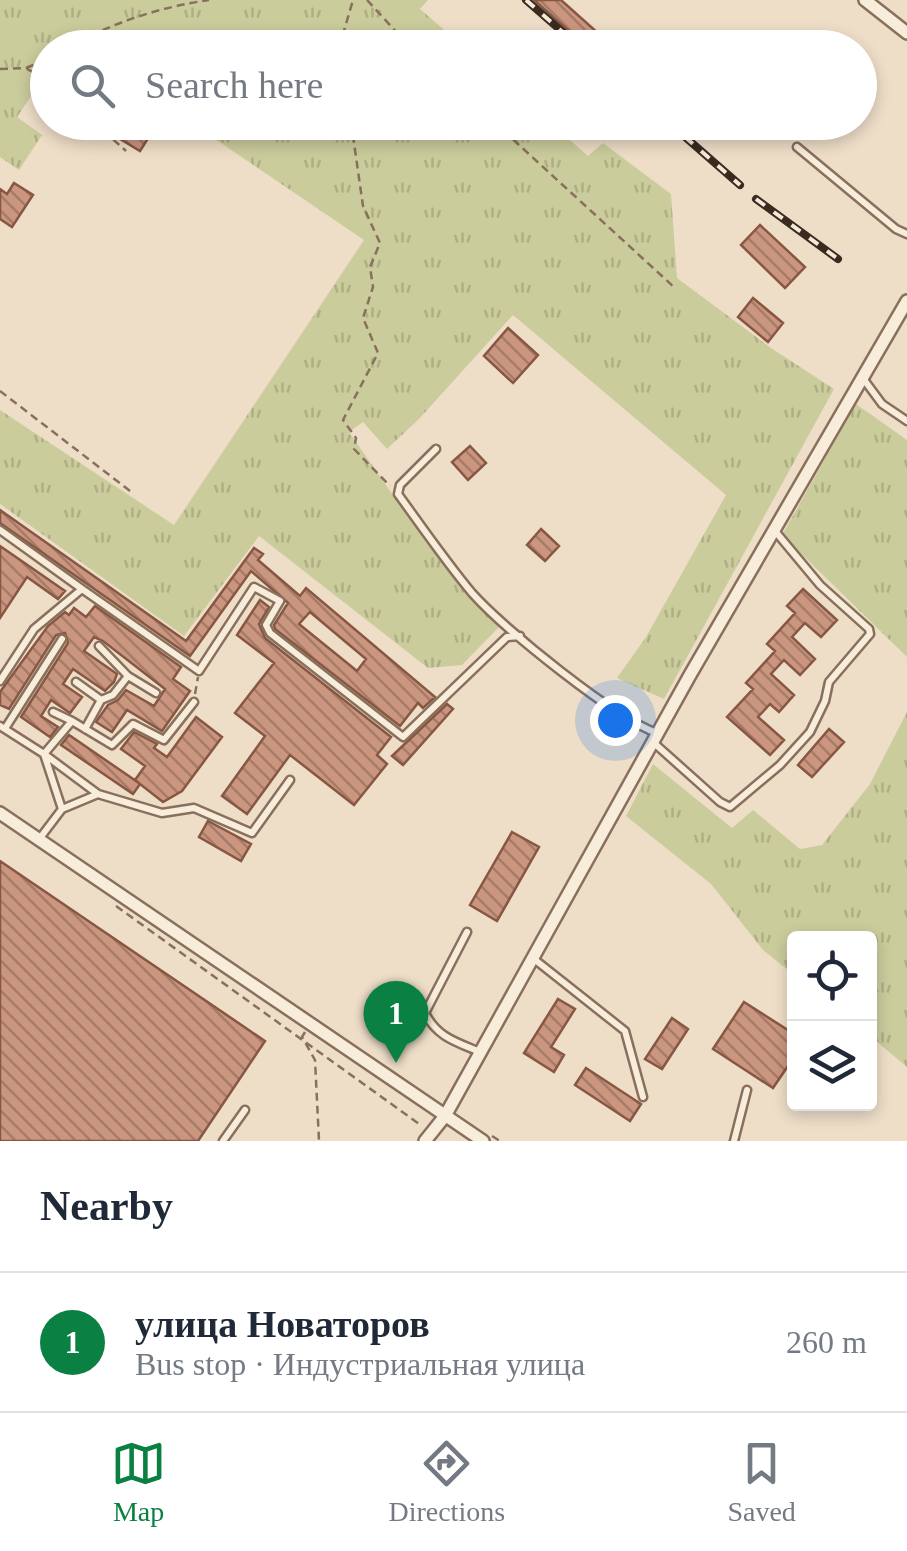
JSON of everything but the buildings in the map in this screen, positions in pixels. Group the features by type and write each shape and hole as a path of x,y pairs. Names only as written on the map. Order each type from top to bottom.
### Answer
{"street":[{"path":"865,0 907,33"},
{"path":"428,1137 445,1116 655,738 907,302"},
{"path":"0,813 482,1141"}],"lane":[{"path":"797,147 907,234"},
{"path":"861,376 882,404 907,421"},
{"path":"436,448 400,486 398,494 474,595 601,700 655,738 720,802 730,807 780,765 810,732 825,701 828,682 870,634 820,585 774,529"},
{"path":"0,530 199,671 254,587 280,601 266,624 270,633 404,737 506,637 520,636"},
{"path":"0,682 34,629 82,589"},
{"path":"62,640 3,726 98,794 162,813 194,808 252,833 290,780"},
{"path":"99,646 128,676 156,693"},
{"path":"85,729 101,700 113,695 128,676"},
{"path":"76,682 101,700"},
{"path":"53,712 112,745 133,724 164,740 194,702"},
{"path":"44,754 72,721"},
{"path":"44,754 62,808"},
{"path":"40,839 62,808 98,794"},
{"path":"467,932 425,1013 445,1038 481,1052"},
{"path":"533,958 625,1030 643,1096"},
{"path":"734,1141 747,1090"},
{"path":"223,1141 244,1110"}],"path":[{"path":"105,30 176,4 208,0"},
{"path":"344,30 353,0"},
{"path":"367,0 394,30"},
{"path":"0,69 30,66"},
{"path":"26,68 30,70"},
{"path":"115,140 126,150"},
{"path":"354,140 363,206 380,243 370,267 373,288 364,318 378,352 343,420 356,438 354,449 398,494"},
{"path":"514,140 674,288"},
{"path":"0,391 134,494"},
{"path":"194,702 199,671"},
{"path":"111,903 302,1037 428,1137"},
{"path":"302,1037 311,1022"},
{"path":"302,1037 315,1060 319,1141"}],"green space":[{"path":"0,0 428,0 420,9 444,30 30,30 30,98 17,117 30,126 30,140 39,140 19,170 0,157"},
{"path":"217,140 570,140 588,156 603,143 671,194 677,278 834,389 664,699 617,678 646,637 726,495 513,315 387,449 363,422 349,432 427,544 501,625 462,665 428,668 259,536 184,636 0,504 0,410 174,525 364,240"},
{"path":"856,404 907,440 907,657 782,535"},
{"path":"907,712 907,1067 877,1042 877,931 787,931 787,969 763,950 711,884 626,816 653,764 732,828 753,810 800,849 822,845 870,784"}],"railway":[{"path":"526,0 560,30"},
{"path":"689,140 740,185"},
{"path":"756,199 838,259"}],"place":[{"name":"улица Новаторов","path":"396,1063"}]}
